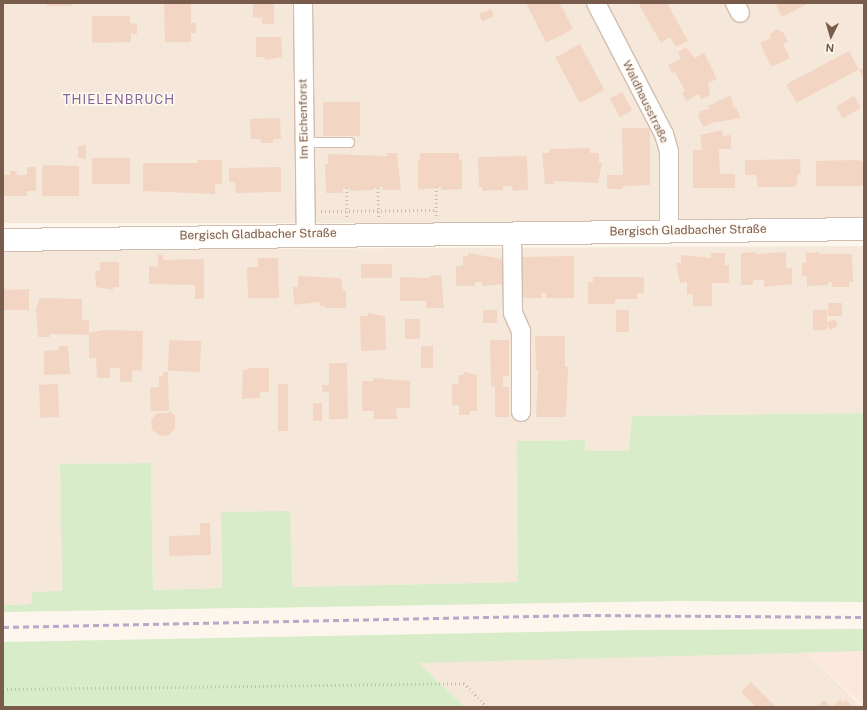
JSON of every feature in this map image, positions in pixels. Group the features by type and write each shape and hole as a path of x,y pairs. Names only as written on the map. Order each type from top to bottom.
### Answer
{"main road":[{"name":"Bergisch Gladbacher Straße","path":"3,240 512,232 864,229"}],"street":[{"name":"Im Eichenforst","path":"303,3 306,235"},
{"name":"Waldhausstraße","path":"596,3 664,134 669,152 669,231"},
{"path":"512,232 513,313 521,331 521,412"}],"lane":[{"path":"304,142 349,142"}],"path":[{"path":"305,212 436,210 436,187"},
{"path":"347,188 347,211"},
{"path":"378,188 378,210"},
{"path":"3,689 464,683 487,707"}],"shaded area":[{"path":"3,3 864,3 864,223 3,223"},
{"path":"864,246 864,413 632,416 630,451 585,451 585,440 517,441 519,582 291,587 221,512 222,588 153,590 151,463 60,464 62,592 32,592 31,604 3,605 3,250"},
{"path":"864,651 864,707 806,652"},
{"path":"806,652 862,707 465,707 418,662"}],"green space":[{"path":"864,413 864,602 675,601 3,612 3,605 31,604 32,592 62,591 60,464 151,463 153,590 222,588 221,512 290,511 292,587 518,582 517,441 585,440 585,451 629,451 632,416"},
{"path":"864,629 864,651 419,663 465,707 3,707 3,642 638,630"}],"building":[{"path":"47,3 72,3 72,6 47,6"},
{"path":"164,3 191,3 191,23 196,23 196,33 191,33 191,42 165,42"},
{"path":"253,3 274,3 274,24 262,24 262,18 253,17"},
{"path":"526,3 560,3 573,29 546,43"},
{"path":"638,3 667,3 688,41 676,47 670,37 661,43"},
{"path":"775,3 809,3 782,17"},
{"path":"491,9 494,16 482,21 479,14"},
{"path":"92,16 130,16 130,23 137,24 137,34 131,34 131,42 92,43"},
{"path":"777,29 783,32 788,42 783,44 790,58 771,67 760,43 770,38 770,34"},
{"path":"256,37 281,37 282,57 265,60 265,57 256,57"},
{"path":"580,44 604,90 580,103 555,57"},
{"path":"686,47 695,58 704,53 717,79 708,83 710,95 701,99 699,94 686,101 682,93 685,91 675,72 672,73 668,65 681,59 678,52"},
{"path":"849,51 859,70 796,103 786,84"},
{"path":"864,68 864,80 859,70"},
{"path":"622,92 632,110 620,117 610,99"},
{"path":"729,96 732,97 733,108 736,107 741,118 711,123 703,127 698,116 700,111 709,109 708,106"},
{"path":"854,96 861,108 843,119 836,106"},
{"path":"323,102 360,102 360,136 323,136"},
{"path":"280,118 281,139 273,139 273,143 261,143 261,139 251,139 250,119"},
{"path":"622,128 650,128 650,185 623,186 623,189 607,189 607,175 623,175"},
{"path":"722,130 723,136 731,135 731,149 719,149 720,174 735,174 735,188 693,188 693,150 702,150 700,135"},
{"path":"86,145 86,159 78,158 78,146"},
{"path":"590,148 590,153 599,153 599,163 602,163 598,183 554,181 554,184 545,184 542,153 550,153 550,149"},
{"path":"387,153 397,153 401,190 383,190 383,187 374,188 374,190 350,191 350,188 343,188 343,193 326,193 325,164 328,164 328,154 387,156"},
{"path":"420,153 459,153 459,160 462,160 462,189 441,190 441,187 418,190 418,160 420,160"},
{"path":"527,156 528,190 513,191 512,186 503,186 503,190 482,191 482,187 479,187 478,157"},
{"path":"92,158 130,158 130,184 92,184"},
{"path":"800,159 801,174 798,174 796,187 758,187 756,175 745,175 745,160"},
{"path":"198,160 222,160 222,184 215,184 215,194 143,191 143,163 198,163"},
{"path":"858,160 864,163 864,186 816,186 816,161"},
{"path":"44,165 79,166 79,196 42,196 42,167"},
{"path":"27,167 36,167 36,191 27,191 27,196 3,196 3,175 10,175 10,171 16,171 17,175 27,175"},
{"path":"281,167 281,192 236,193 235,182 229,182 229,168"},
{"path":"756,252 757,254 786,252 786,268 792,268 792,284 764,287 764,280 753,280 753,285 741,285 741,253"},
{"path":"819,252 819,254 852,254 853,282 849,282 849,287 832,287 832,282 828,282 828,285 807,286 807,276 802,276 802,263 806,263 806,253"},
{"path":"468,253 503,259 503,269 507,269 507,284 482,286 482,282 475,282 475,286 456,286 456,266 463,266 463,256 468,256"},
{"path":"711,253 725,253 725,265 729,265 729,283 712,283 712,306 693,306 693,294 687,294 687,282 680,283 676,263 681,263 681,255 711,258"},
{"path":"158,255 163,255 163,260 204,259 204,299 195,299 195,285 149,284 149,266 158,267"},
{"path":"574,256 574,298 546,298 546,293 541,293 542,298 522,298 521,257"},
{"path":"258,258 278,258 279,298 248,298 247,267 258,267"},
{"path":"100,262 119,262 119,287 113,287 113,290 96,287 95,271 100,271"},
{"path":"361,264 392,264 392,278 361,278"},
{"path":"441,275 444,308 426,308 426,301 400,301 400,277 430,278 430,276"},
{"path":"298,276 341,278 343,291 346,291 346,308 325,308 325,306 320,306 320,302 294,305 293,287 298,287"},
{"path":"593,277 644,277 644,293 637,293 637,299 615,299 615,304 588,304 588,282 593,282"},
{"path":"3,286 6,290 29,289 29,310 3,310"},
{"path":"40,298 82,299 82,320 89,320 89,333 104,330 143,331 142,370 132,371 132,382 120,382 120,368 110,368 110,378 97,378 96,358 89,358 89,335 50,334 50,337 38,337 36,308"},
{"path":"828,303 842,303 842,316 828,316"},
{"path":"483,310 497,310 497,323 483,323"},
{"path":"616,310 629,310 629,332 616,332"},
{"path":"813,310 827,310 827,330 813,330"},
{"path":"368,313 385,316 386,350 361,351 360,316 368,316"},
{"path":"405,319 420,319 420,339 405,339"},
{"path":"835,319 838,326 830,330 827,323"},
{"path":"535,336 565,336 565,367 568,367 566,417 536,417 538,370 536,370"},
{"path":"169,340 201,341 200,372 168,371"},
{"path":"490,340 509,340 509,376 503,376 503,387 509,387 509,417 495,417 495,387 491,387"},
{"path":"59,346 68,346 70,374 44,375 44,351 59,350"},
{"path":"421,346 433,346 433,368 421,368"},
{"path":"329,363 347,363 348,419 329,419 329,392 322,392 322,385 329,385"},
{"path":"251,368 269,368 269,392 260,392 260,398 242,399 243,370"},
{"path":"163,372 168,372 169,411 151,411 150,388 159,387 159,376 163,376"},
{"path":"464,372 477,375 477,411 470,411 470,415 459,415 459,405 452,405 452,384 459,384 458,375 464,375"},
{"path":"374,378 410,381 410,408 396,408 397,419 374,419 374,411 362,411 362,381 373,381"},
{"path":"58,384 59,417 40,418 39,385"},
{"path":"278,384 288,384 288,431 278,431"},
{"path":"313,403 322,403 322,421 313,421"},
{"path":"170,411 175,415 175,428 169,435 160,436 152,430 151,420 157,413 168,413"},
{"path":"200,523 210,523 211,555 169,556 169,536 200,535"},
{"path":"751,682 776,707 756,707 741,692"},
{"path":"840,699 844,703 846,700 853,707 833,707"},
{"path":"824,700 831,707 818,706"}],"railway":[{"path":"3,627 585,615 864,617"}],"district":[{"name":"THIELENBRUCH","path":"119,100"}]}
